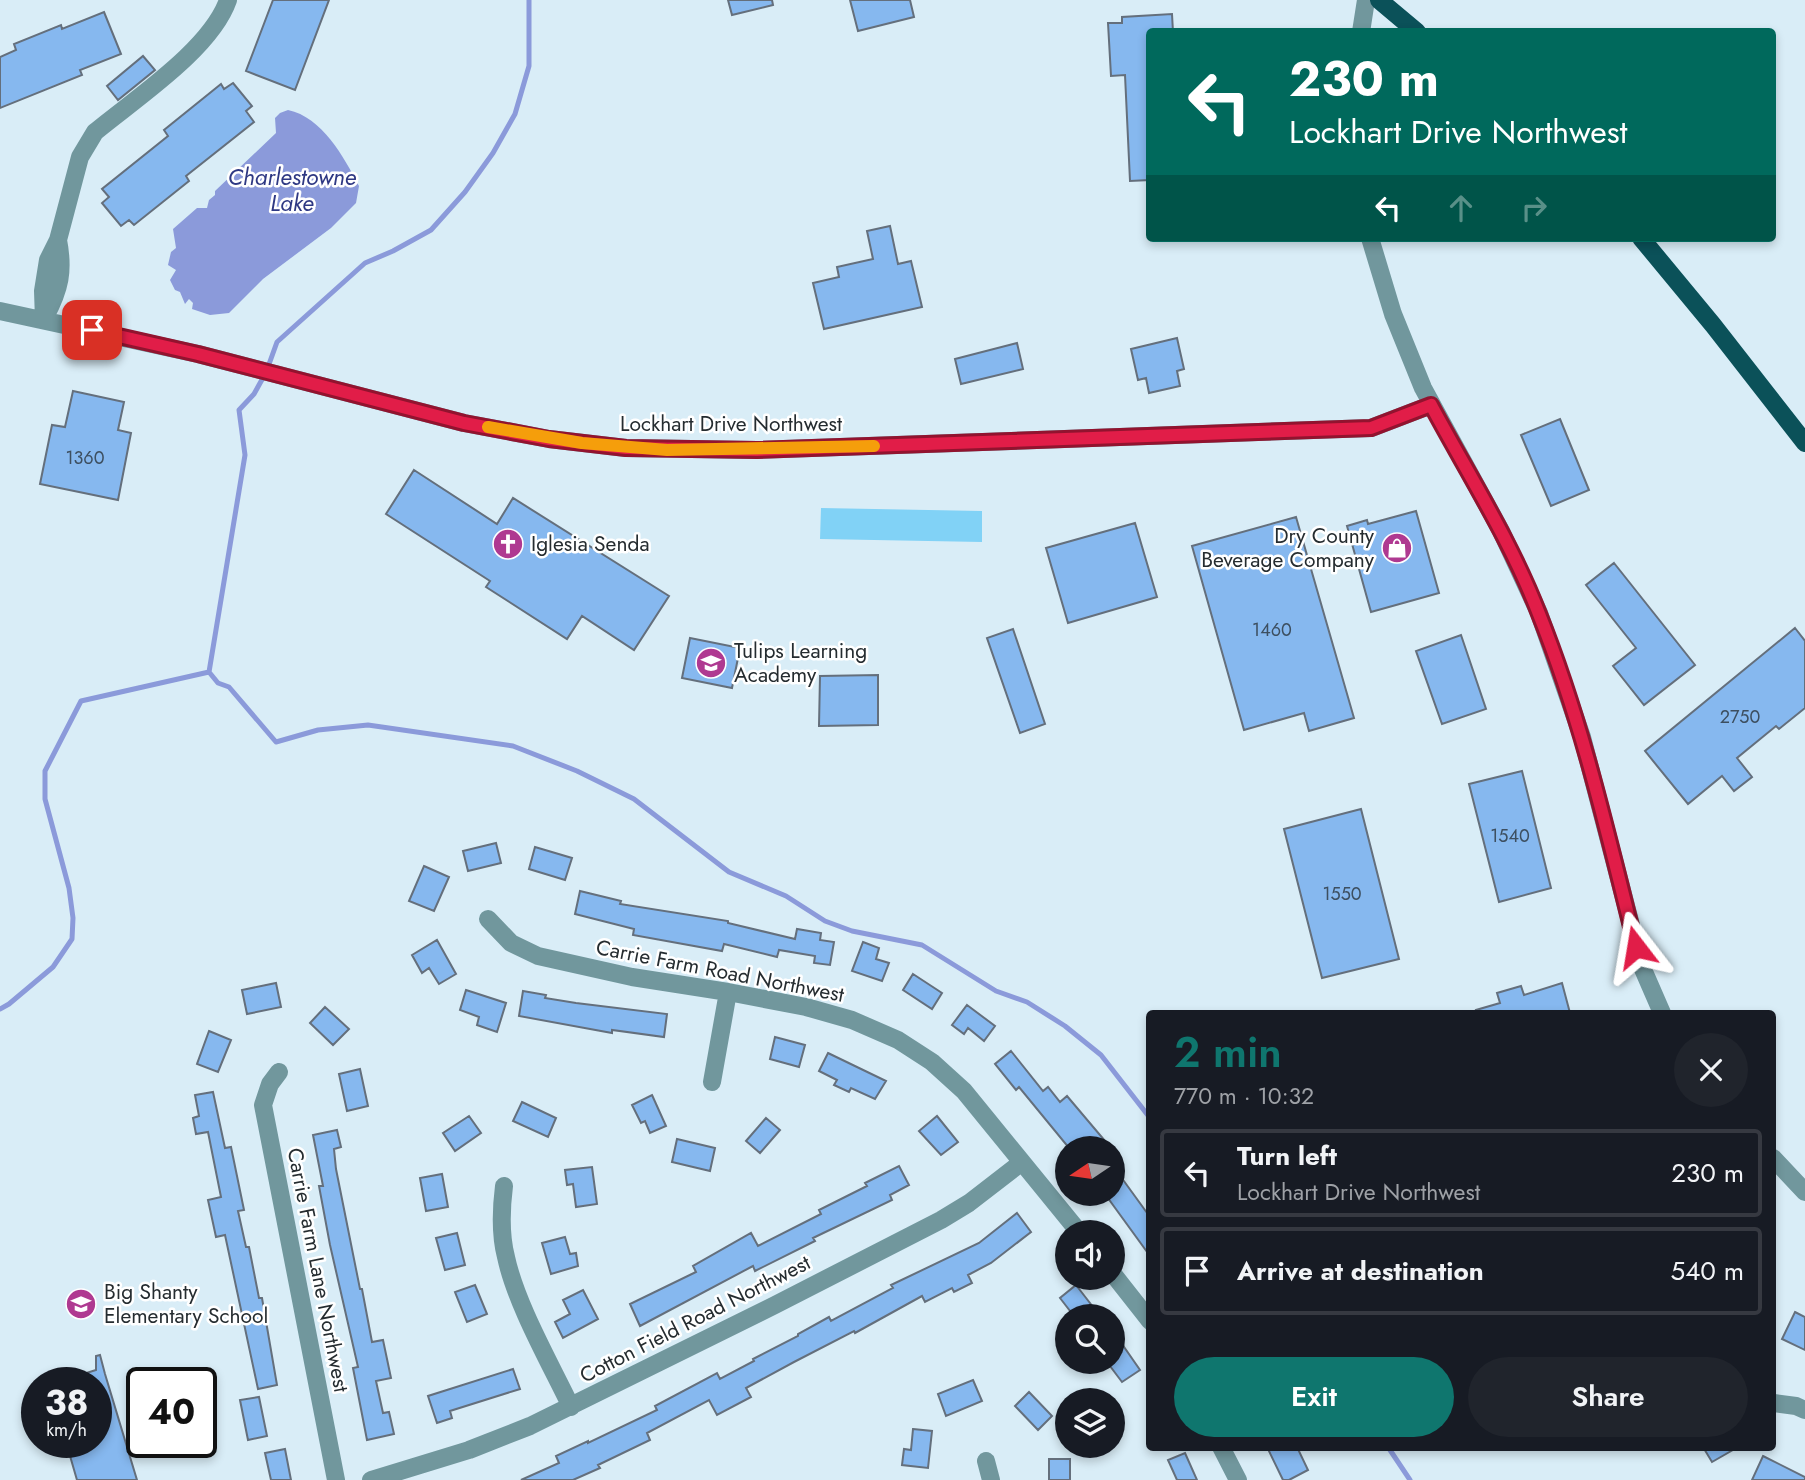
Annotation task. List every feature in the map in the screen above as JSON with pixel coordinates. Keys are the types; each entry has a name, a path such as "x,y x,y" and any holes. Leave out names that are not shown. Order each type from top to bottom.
{"main road":[{"path":"1379,0 1412,28"},
{"path":"1644,242 1805,443"}],"street":[{"path":"44,320 56,295 61,273 58,240 80,157 90,138 198,47 219,21 228,0"},
{"path":"1362,28 1366,0"},
{"path":"1371,242 1393,314 1431,405 1506,541 1543,624 1582,737 1642,967 1661,1010"},
{"name":"Lockhart Drive Northwest","path":"0,311 277,374 464,423 603,445 667,450 891,446 1371,428 1431,405"},
{"name":"Carrie Farm Road Northwest","path":"488,919 512,943 538,956 632,977 728,992 830,1013 882,1031 932,1062 957,1083 1069,1220"},
{"path":"712,1082 728,992"},
{"name":"Carrie Farm Lane Northwest","path":"279,1072 270,1084 263,1105 335,1480"},
{"path":"1776,1161 1805,1192"},
{"name":"Cotton Field Road Northwest","path":"371,1480 468,1450 571,1407 941,1220 970,1203 1022,1162"},
{"path":"504,1186 502,1233 506,1258 520,1299 571,1407"},
{"path":"1125,1289 1146,1316"},
{"path":"1776,1403 1805,1410"},
{"path":"1224,1451 1238,1480"},
{"path":"986,1461 991,1480"}],"shaded area":[{"path":"821,508 982,511 982,542 820,539"}],"water":[{"name":"Charlestowne Lake","path":"288,110 311,121 331,140 359,186 356,203 331,228 263,279 229,313 210,315 192,309 193,303 189,299 185,304 180,292 175,290 170,280 176,270 168,265 171,252 176,248 173,229 197,208 207,208 215,191 276,133 275,118"}],"building":[{"path":"273,0 329,0 295,90 246,71"},
{"path":"728,0 772,0 773,5 732,15"},
{"path":"850,0 910,0 914,17 858,31"},
{"path":"104,12 121,54 80,70 82,75 0,108 0,57 16,50 14,44 61,25 62,29"},
{"path":"1172,14 1173,28 1146,28 1146,180 1130,181 1125,75 1111,76 1108,23 1122,23 1122,17"},
{"path":"143,56 155,70 118,100 107,86"},
{"path":"233,83 252,106 246,111 254,122 186,176 189,181 134,225 129,220 121,226 102,203 109,197 102,189 168,136 164,130 221,84 224,89"},
{"path":"890,226 898,264 911,261 922,307 824,329 813,283 839,277 837,267 873,259 867,231"},
{"path":"1177,338 1184,369 1177,371 1180,386 1149,393 1146,378 1138,380 1131,349"},
{"path":"1017,343 1023,369 961,384 955,359"},
{"path":"73,391 124,402 118,430 131,433 118,500 40,484 52,425 65,427"},
{"path":"1560,419 1589,490 1551,506 1521,435"},
{"name":"Iglesia Senda","path":"414,470 497,524 513,498 669,596 634,650 582,616 567,639 486,587 490,581 386,514"},
{"path":"1416,511 1439,593 1371,612 1347,526 1367,520 1368,524"},
{"path":"1296,517 1354,718 1309,731 1304,713 1244,730 1192,546"},
{"path":"1135,523 1157,597 1068,623 1046,548"},
{"path":"1614,563 1695,665 1644,705 1613,666 1636,648 1586,585"},
{"path":"1795,628 1805,641 1805,708 1779,729 1776,726 1737,758 1752,777 1734,791 1722,776 1688,804 1645,751"},
{"path":"1013,629 1045,724 1020,733 987,638"},
{"path":"1461,635 1486,709 1442,724 1416,651"},
{"name":"Tulips Learning Academy","path":"690,638 740,648 732,688 682,678"},
{"path":"878,675 878,725 819,726 820,676"},
{"path":"1522,771 1551,888 1499,902 1469,784"},
{"path":"1361,809 1399,959 1322,978 1284,829"},
{"path":"496,843 501,863 468,871 463,851"},
{"path":"535,847 572,858 565,880 529,869"},
{"path":"424,866 449,877 434,911 409,901"},
{"path":"580,891 621,901 620,904 728,921 795,939 797,929 821,933 820,940 834,942 830,965 814,963 815,956 779,950 777,957 724,944 722,951 633,935 634,929 575,914"},
{"path":"437,940 456,974 439,984 429,968 422,973 412,955"},
{"path":"863,942 879,948 876,959 889,963 882,981 852,971"},
{"path":"913,974 942,993 932,1009 903,990"},
{"path":"276,983 281,1007 247,1014 242,990"},
{"path":"1562,983 1569,1010 1476,1010 1500,1003 1497,993 1521,986 1524,995"},
{"path":"466,990 506,1003 497,1032 477,1025 479,1017 460,1010"},
{"path":"523,991 576,1003 667,1014 664,1037 612,1030 612,1033 519,1016"},
{"path":"967,1005 995,1026 984,1041 968,1028 964,1034 952,1025"},
{"path":"325,1007 349,1029 333,1045 310,1023"},
{"path":"209,1031 231,1040 218,1072 197,1064"},
{"path":"775,1037 805,1045 799,1067 770,1059"},
{"path":"1011,1051 1043,1091 1048,1087 1060,1102 1067,1096 1101,1136 1059,1136 1019,1087 1016,1090 995,1064"},
{"path":"828,1053 886,1081 875,1099 851,1088 849,1092 834,1085 837,1080 819,1071"},
{"path":"360,1069 368,1106 347,1111 339,1074"},
{"path":"213,1092 225,1148 231,1147 244,1210 238,1211 246,1247 249,1247 259,1298 262,1298 277,1385 258,1389 225,1235 216,1237 208,1200 221,1197 208,1132 196,1134 193,1118 199,1116 195,1095"},
{"path":"652,1095 666,1126 650,1133 645,1121 641,1123 632,1105"},
{"path":"522,1102 556,1118 548,1137 513,1121"},
{"path":"469,1116 481,1133 455,1151 443,1133"},
{"path":"937,1116 958,1142 941,1155 919,1131"},
{"path":"766,1118 780,1130 760,1153 746,1141"},
{"path":"337,1130 341,1147 334,1149 336,1169 360,1289 372,1342 383,1340 391,1378 376,1381 383,1413 389,1412 394,1434 367,1440 353,1368 358,1367 330,1245 313,1135"},
{"path":"677,1139 715,1148 710,1171 672,1162"},
{"path":"899,1166 909,1185 890,1195 892,1200 813,1238 815,1241 755,1271 753,1266 640,1326 630,1304 696,1272 693,1266 751,1233 758,1246 821,1214 819,1210 867,1186 865,1183"},
{"path":"592,1167 597,1204 576,1207 573,1184 567,1185 565,1170"},
{"path":"442,1174 448,1207 426,1211 420,1178"},
{"path":"1125,1183 1146,1211 1146,1250 1125,1220 1114,1206 1125,1206"},
{"path":"1017,1213 1031,1232 991,1263 968,1275 972,1283 954,1292 952,1288 925,1302 922,1296 855,1333 854,1331 794,1362 746,1388 751,1397 717,1415 709,1400 647,1433 650,1440 573,1480 521,1480 559,1463 556,1456 657,1410 655,1406 717,1373 720,1379 829,1317 831,1321 893,1288 891,1285 979,1243"},
{"path":"457,1233 465,1265 445,1270 436,1238"},
{"path":"565,1237 570,1254 576,1253 578,1266 551,1274 542,1243"},
{"path":"475,1285 487,1314 467,1322 455,1292"},
{"path":"583,1290 598,1319 563,1338 555,1322 570,1314 563,1300"},
{"path":"1070,1290 1080,1290 1091,1304 1065,1304 1060,1298"},
{"path":"1795,1312 1805,1317 1805,1350 1782,1339"},
{"path":"1125,1348 1140,1370 1122,1382 1116,1374 1125,1374"},
{"path":"100,1355 103,1367 96,1367 96,1356"},
{"path":"513,1369 520,1389 450,1411 452,1418 437,1423 428,1396"},
{"path":"973,1380 982,1401 946,1416 938,1394"},
{"path":"1029,1392 1052,1416 1038,1430 1015,1406"},
{"path":"112,1397 126,1444 126,1458 130,1458 137,1480 77,1480 71,1458 112,1458"},
{"path":"259,1397 267,1436 248,1440 240,1400"},
{"path":"913,1429 932,1431 928,1468 902,1465 904,1449 911,1450"},
{"path":"285,1449 291,1480 271,1480 265,1453"},
{"path":"1269,1451 1299,1451 1308,1470 1289,1480 1283,1480"},
{"path":"1705,1451 1731,1451 1712,1462"},
{"path":"1185,1453 1197,1480 1177,1480 1168,1460"},
{"path":"1763,1456 1805,1477 1805,1480 1752,1480"},
{"path":"1049,1459 1070,1459 1070,1480 1049,1480"}],"waterway":[{"path":"268,367 277,342 365,263 431,230 465,192 493,153 515,114 529,66 529,0"},
{"path":"264,376 254,394 239,410 245,455 209,672 218,683 229,687 276,742 318,730 368,725 513,746 577,771 634,799 729,872 786,896 825,921 852,931 922,945 996,991 1027,1002 1065,1026 1101,1055 1146,1113"},
{"path":"0,1009 53,967 72,939 73,918 69,888 45,799 45,771 81,701 209,672"},
{"path":"1391,1451 1410,1480"}],"slow traffic":[{"path":"488,427 626,448 713,451 874,446"}],"place":[{"name":"Iglesia Senda","path":"508,544"},
{"name":"Dry County Beverage Company","path":"1397,548"},
{"name":"Tulips Learning Academy","path":"711,663"},
{"name":"Big Shanty Elementary School","path":"81,1304"}],"route":[{"path":"92,330 198,354 464,423 549,439 626,448 757,450 1371,428 1431,405 1501,531 1539,613 1582,737 1636,947"}]}
